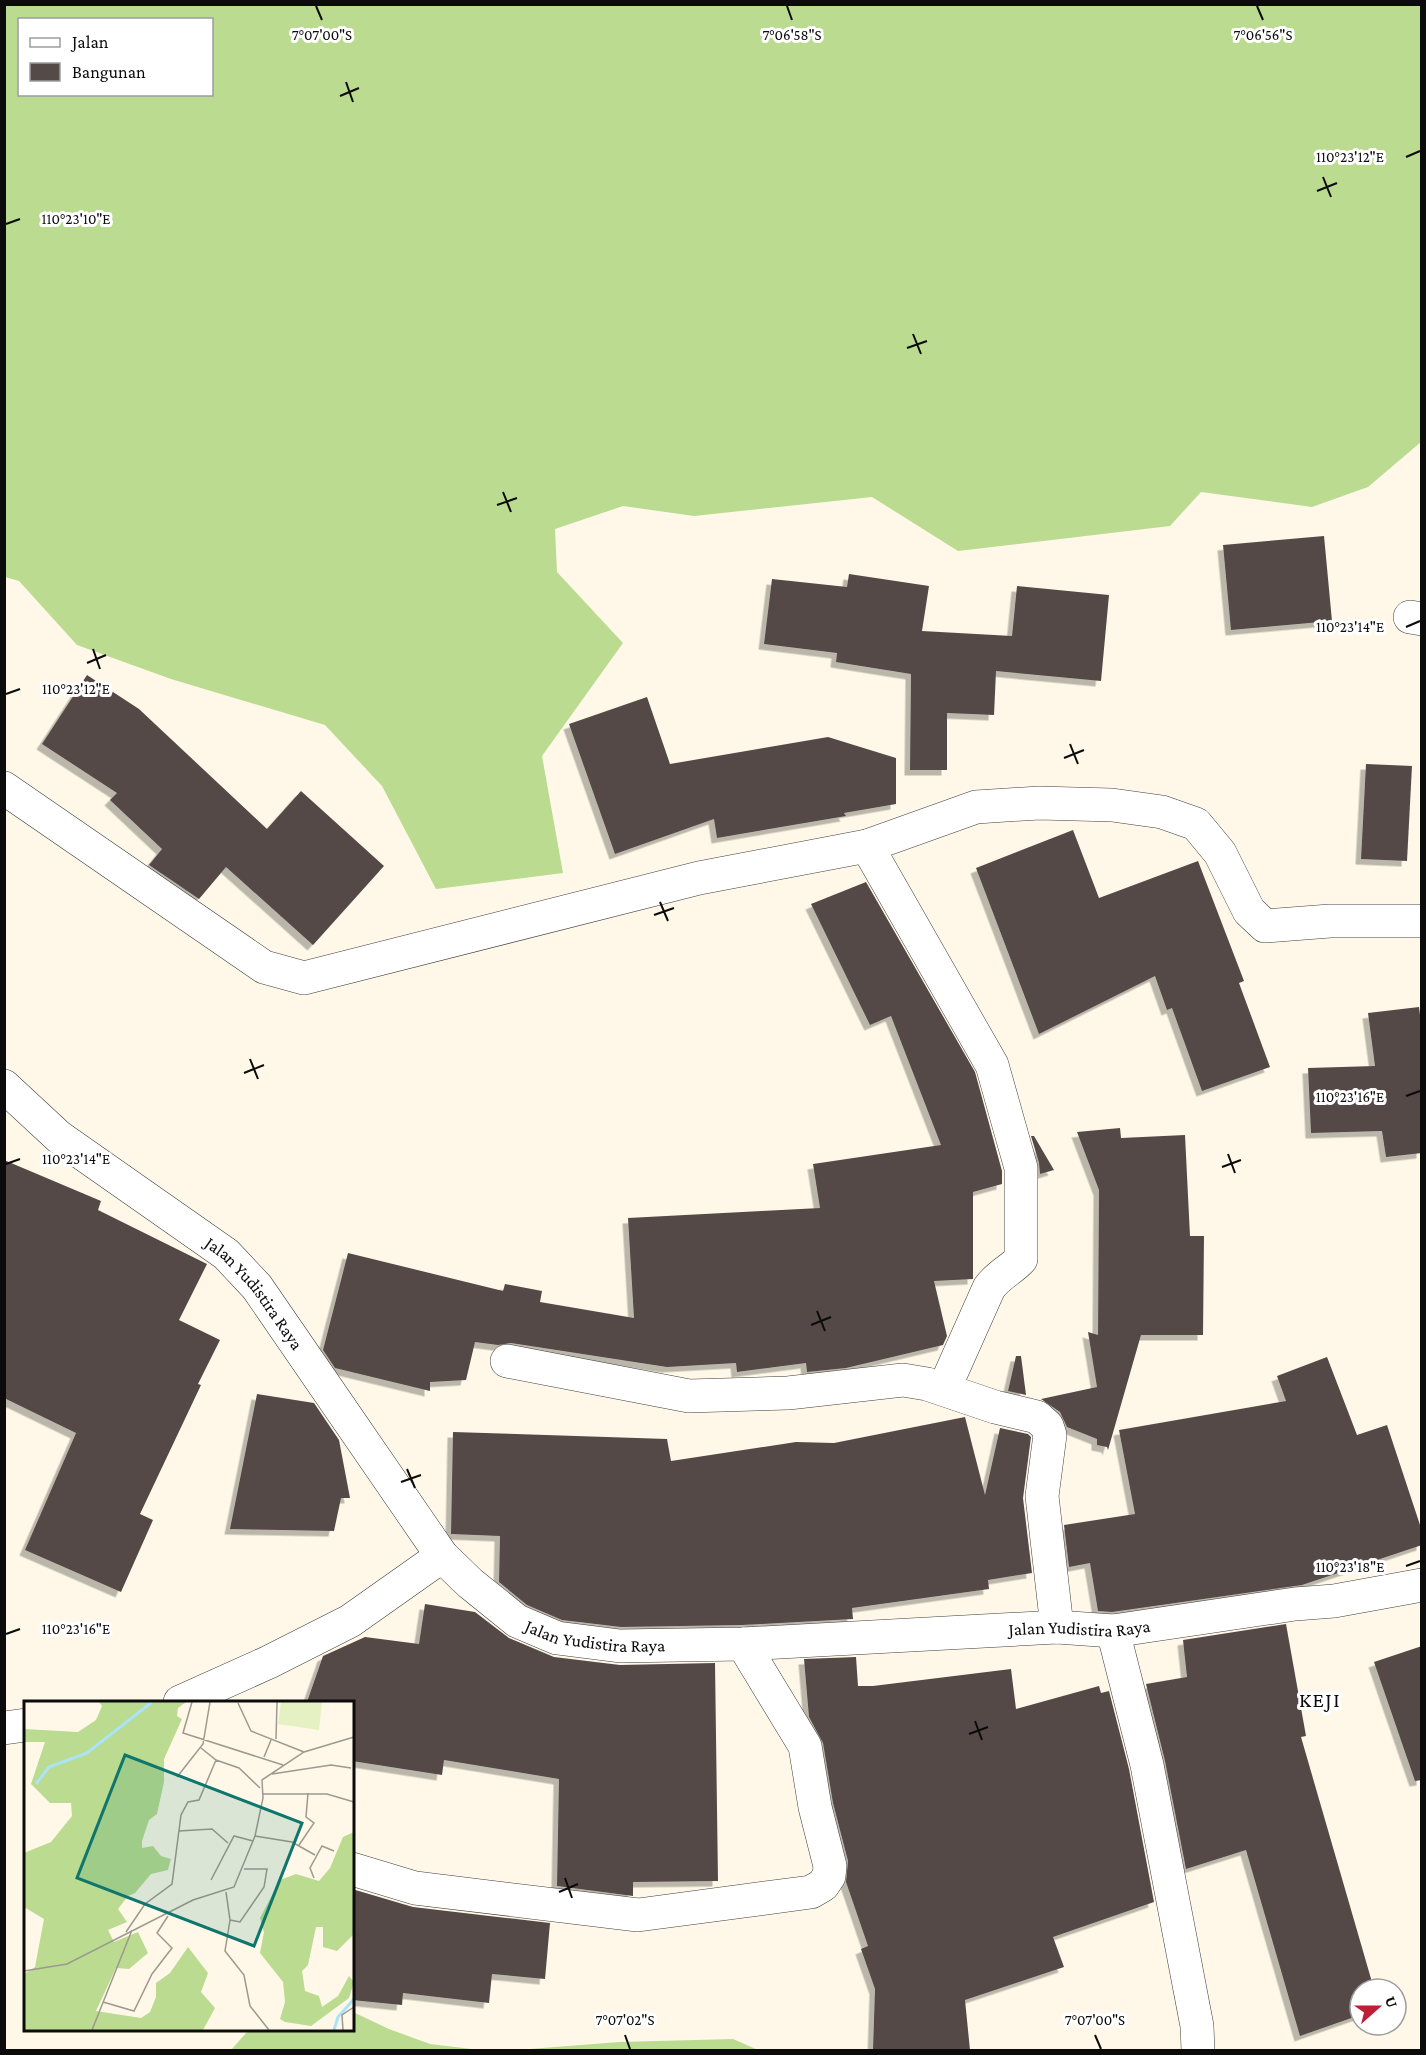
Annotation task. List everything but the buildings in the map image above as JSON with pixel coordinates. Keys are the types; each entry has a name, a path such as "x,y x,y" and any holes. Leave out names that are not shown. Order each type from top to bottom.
{"street":[{"path":"4,788 264,967 304,978 699,878 867,846 976,807 1039,803 1112,805 1142,809 1162,812 1196,824 1220,853 1249,911 1265,926 1330,921 1422,921"},
{"path":"867,846 992,1065 1021,1168 1022,1259 1011,1269 997,1276 989,1288 944,1389"},
{"name":"Jalan Yudistira Raya","path":"4,1086 59,1137 226,1254 258,1287 442,1556 470,1583 517,1621 557,1638 620,1646 743,1644 1057,1627 1113,1631 1295,1604 1334,1601 1422,1585"},
{"path":"507,1361 689,1396 788,1393 903,1380 944,1389 994,1407 1036,1417 1047,1426 1050,1435 1042,1496 1057,1627"},
{"path":"182,1701 269,1662 350,1621 442,1556"},
{"path":"1113,1631 1147,1765 1197,2026 1198,2050"},
{"path":"354,1870 415,1888 638,1915 811,1892 823,1885 829,1876 830,1866 815,1807 805,1746 743,1644"},
{"path":"4,1728 24,1725"}],"green space":[{"path":"4,5 1421,5 1421,442 1368,487 1312,507 1201,492 1170,526 958,551 872,497 694,516 623,506 555,529 557,572 623,643 542,756 563,873 436,889 382,786 325,725 171,679 77,645 19,581 5,577"},
{"path":"354,2012 389,2029 430,2044 480,2050 231,2050 246,2033 251,2031 354,2031"},
{"path":"733,2039 758,2050 480,2050 530,2049 619,2042"}],"district":[{"name":"KEJI","path":"1320,1700"}]}
